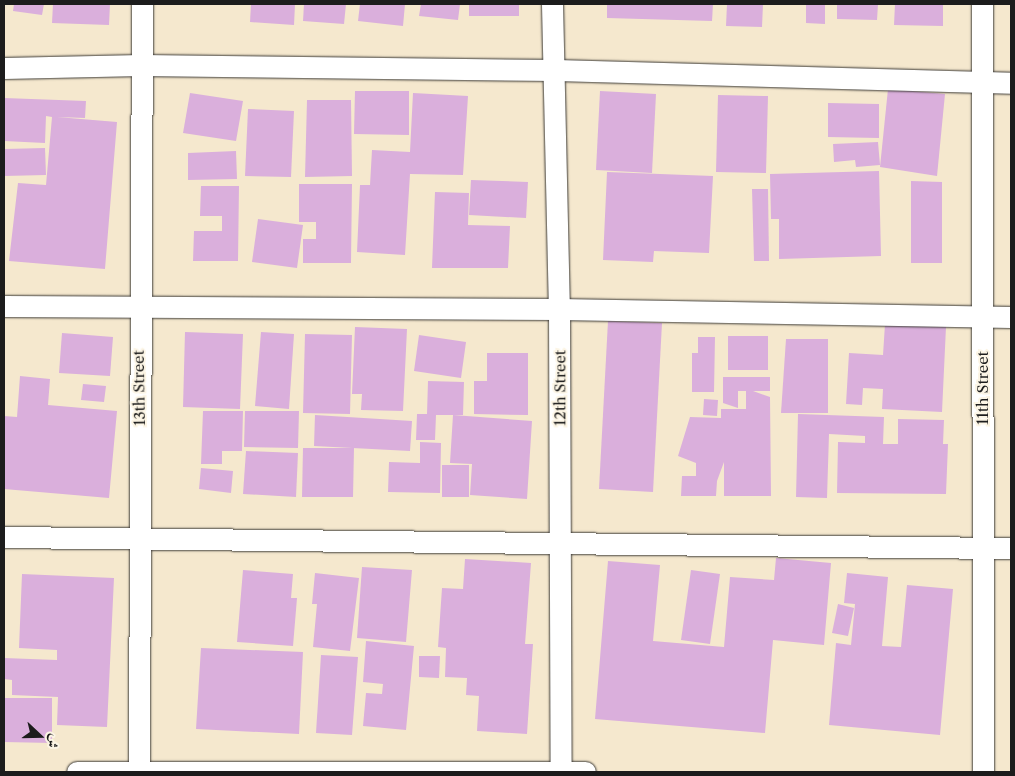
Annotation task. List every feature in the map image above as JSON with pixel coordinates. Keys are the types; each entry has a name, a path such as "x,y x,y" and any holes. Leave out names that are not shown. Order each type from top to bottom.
{"street":[{"name":"13th Street","path":"139,772 141,539 138,306 142,4"},
{"name":"12th Street","path":"552,4 556,70 560,309 561,772"},
{"name":"11th Street","path":"982,4 983,772"},
{"path":"4,68 141,65 556,70 1011,83"},
{"path":"4,306 560,309 1011,317"},
{"path":"4,537 1011,548"},
{"path":"76,772 585,772"}],"building":[{"path":"14,4 44,4 42,15 13,11"},
{"path":"53,4 110,4 109,25 52,23"},
{"path":"251,4 295,4 294,25 250,22"},
{"path":"304,4 346,4 344,24 303,21"},
{"path":"360,4 405,4 403,26 358,21"},
{"path":"421,4 460,4 458,20 419,16"},
{"path":"469,4 519,4 519,16 469,16"},
{"path":"607,4 713,4 712,21 607,18"},
{"path":"727,4 763,4 762,27 726,26"},
{"path":"806,4 825,4 825,24 806,23"},
{"path":"837,4 878,4 877,20 837,19"},
{"path":"895,4 943,4 943,26 894,25"},
{"path":"888,89 945,94 937,176 880,167"},
{"path":"355,91 409,91 409,135 354,134"},
{"path":"600,91 656,94 652,173 596,170"},
{"path":"190,93 243,101 236,141 183,133"},
{"path":"413,93 468,96 463,175 410,174 405,255 357,252 360,185 370,185 372,150 410,152"},
{"path":"718,95 768,96 766,173 716,172"},
{"path":"4,98 86,101 85,118 57,117 117,122 105,269 9,261 18,183 46,185 52,117 46,116 45,143 4,141"},
{"path":"307,100 351,100 352,176 305,177"},
{"path":"828,103 879,104 879,138 828,137"},
{"path":"248,109 294,111 291,177 245,176"},
{"path":"878,142 880,165 856,167 855,160 834,162 833,144"},
{"path":"45,148 46,175 4,176 4,149"},
{"path":"236,151 237,179 188,180 188,153"},
{"path":"879,171 881,256 779,259 779,219 771,219 770,174"},
{"path":"607,172 713,176 709,253 654,251 653,262 603,260"},
{"path":"471,180 528,182 526,218 469,215"},
{"path":"911,181 942,182 942,263 911,263"},
{"path":"299,184 352,184 351,263 303,263 303,239 316,239 316,222 299,222"},
{"path":"201,186 239,186 238,261 193,261 194,231 222,231 222,216 200,216"},
{"path":"752,189 768,189 769,261 754,261"},
{"path":"435,192 469,193 468,225 510,226 508,268 432,268"},
{"path":"258,219 303,225 297,268 252,262"},
{"path":"608,321 662,323 653,492 599,489"},
{"path":"885,324 946,327 942,412 882,409 883,389 863,388 862,405 846,404 849,353 883,355"},
{"path":"355,327 407,329 403,411 361,410 362,394 352,394"},
{"path":"185,332 243,334 240,409 183,407"},
{"path":"261,332 294,334 289,409 255,406"},
{"path":"62,333 113,337 110,376 59,373"},
{"path":"305,334 352,335 350,414 303,413"},
{"path":"419,335 466,342 461,378 414,371"},
{"path":"728,336 768,336 768,370 728,370"},
{"path":"698,337 715,337 714,392 692,392 692,353 698,353"},
{"path":"786,339 828,339 828,413 781,413"},
{"path":"487,353 528,353 528,415 474,414 474,381 487,381"},
{"path":"20,376 50,379 48,405 117,411 109,498 4,489 4,416 17,417"},
{"path":"723,377 770,377 770,391 753,391 770,397 771,496 724,496 724,462 717,481 716,496 681,496 682,476 696,476 696,463 678,456 690,417 721,418 721,409 746,409 746,391 738,391 738,408 723,403"},
{"path":"428,381 464,382 463,415 436,415 435,440 416,440 417,414 427,414"},
{"path":"83,384 106,386 104,402 81,400"},
{"path":"704,399 718,400 717,416 703,415"},
{"path":"203,411 243,411 242,451 222,451 222,464 201,464"},
{"path":"245,411 299,411 298,448 244,447"},
{"path":"798,414 884,417 883,444 898,444 898,419 944,420 943,444 948,444 946,494 837,493 838,442 865,443 865,436 829,434 827,498 796,497"},
{"path":"315,415 412,421 410,451 314,446"},
{"path":"453,415 532,421 527,499 470,495 472,464 450,463"},
{"path":"420,442 441,443 440,493 388,492 389,462 420,463"},
{"path":"303,448 354,448 353,497 302,497"},
{"path":"246,451 298,453 296,497 243,494"},
{"path":"442,465 469,465 469,497 442,497"},
{"path":"201,468 233,471 231,493 199,489"},
{"path":"776,558 831,563 824,645 773,640 765,733 595,719 608,561 660,565 653,641 724,647 730,577 774,580"},
{"path":"465,559 531,563 525,644 533,644 527,734 477,731 479,696 466,695 467,678 445,677 446,648 438,647 442,588 463,589"},
{"path":"362,567 412,570 406,642 357,638"},
{"path":"243,570 293,574 291,598 297,598 293,646 237,642"},
{"path":"691,570 720,574 710,644 681,640"},
{"path":"315,573 359,578 350,651 313,647 317,604 312,604"},
{"path":"847,573 888,577 882,646 901,647 907,585 953,589 940,735 829,725 836,643 851,645 855,604 844,603"},
{"path":"22,574 114,578 107,727 57,725 58,697 12,695 12,680 4,679 4,658 57,660 57,650 19,648"},
{"path":"838,604 854,608 848,636 832,633"},
{"path":"366,641 414,646 406,730 363,726 366,693 382,694 383,684 363,682"},
{"path":"201,648 303,652 299,734 196,729"},
{"path":"321,655 358,657 352,735 316,733"},
{"path":"419,656 440,656 439,678 419,677"},
{"path":"5,698 52,698 52,743 4,742"}]}
